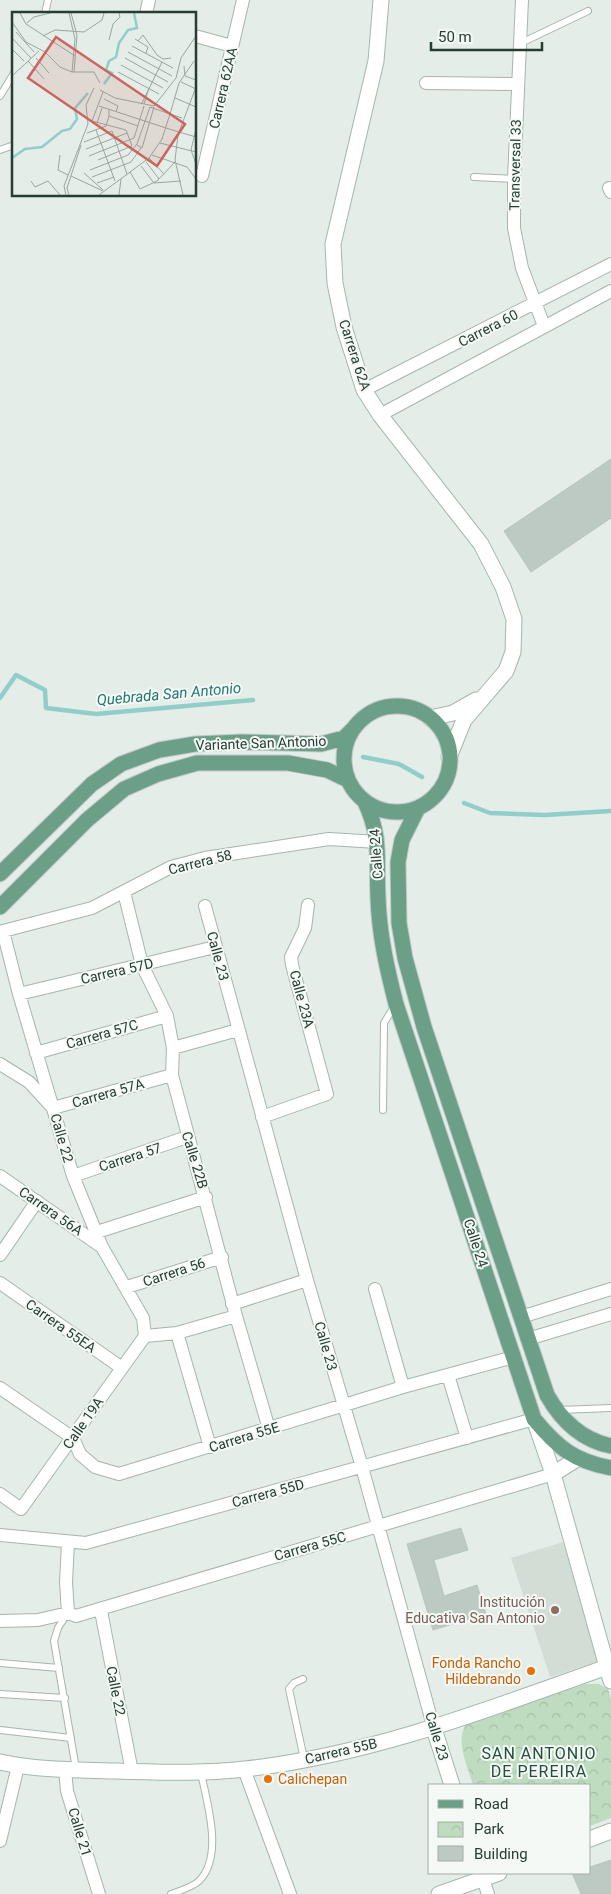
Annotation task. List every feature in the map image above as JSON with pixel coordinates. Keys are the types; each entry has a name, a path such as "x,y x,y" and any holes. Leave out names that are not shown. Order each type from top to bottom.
{"main road":[{"name":"Variante San Antonio","path":"0,874 92,784 121,764 158,750 195,744 241,742 321,744 344,738 369,714 389,707 410,708 430,718 444,735 450,757"},
{"name":"Variante San Antonio","path":"348,780 344,754 353,729"},
{"path":"365,802 378,809 391,812 405,812 418,808 438,793 449,770 450,757"},
{"name":"Variante San Antonio","path":"0,907 87,820 124,790 158,774 197,763 288,763 327,770 348,780 365,802"},
{"name":"Calle 24","path":"365,802 372,818 378,842 380,930 385,962 396,1004 534,1419"},
{"name":"Calle 24","path":"418,808 402,840 398,862 400,923 413,993 547,1395 556,1410"},
{"path":"556,1410 582,1435 611,1446"},
{"path":"534,1419 562,1450 577,1459 611,1468"}],"street":[{"name":"Carrera 62AA","path":"202,176 243,0"},
{"name":"Carrera 62A","path":"380,0 376,60 333,244 335,283 344,327 364,390 380,415 481,544 504,587 514,619 513,652 506,671 464,720 450,757"},
{"name":"Transversal 33","path":"522,0 514,179 514,228 522,268 534,304 544,326"},
{"path":"196,36 232,46"},
{"path":"426,83 518,84"},
{"name":"Carrera 60","path":"364,390 611,264"},
{"name":"Carrera 60","path":"380,415 611,292"},
{"name":"Carrera 62A","path":"430,718 453,713 488,693"},
{"name":"Carrera 58","path":"3,931 92,908 171,867 205,858 329,840 378,842"},
{"name":"Calle 22B","path":"124,892 142,965 167,1016 173,1048 172,1075 187,1137 206,1197 234,1310 269,1429"},
{"name":"Calle 23A","path":"262,1117 327,1094 291,957 304,928 308,905"},
{"name":"Calle 23","path":"204,906 307,1280 362,1467 434,1729 452,1784"},
{"name":"Calle 22","path":"3,931 18,994 73,1176 102,1247 127,1287 142,1318 145,1336"},
{"name":"Carrera 57D","path":"18,994 215,947"},
{"name":"Carrera 57C","path":"36,1053 167,1016"},
{"path":"173,1048 238,1030"},
{"name":"Carrera 57A","path":"0,1064 29,1082 54,1108 172,1075"},
{"name":"Carrera 57","path":"73,1176 187,1137"},
{"name":"Carrera 56A","path":"0,1176 102,1247"},
{"name":"Carrera 56A","path":"97,1232 206,1197"},
{"path":"0,1255 37,1201"},
{"name":"Carrera 56","path":"127,1287 222,1257"},
{"path":"145,1336 177,1333 307,1280"},
{"name":"Carrera 55EA","path":"0,1284 122,1368"},
{"path":"375,1289 404,1387"},
{"path":"521,1318 611,1289"},
{"path":"528,1338 611,1314"},
{"path":"177,1333 210,1447"},
{"name":"Calle 19A","path":"0,1494 20,1509 145,1336"},
{"name":"Carrera 55E","path":"0,1388 73,1438 80,1454 95,1467 119,1474 404,1387 514,1357"},
{"path":"448,1375 467,1438"},
{"name":"Carrera 55D","path":"0,1535 68,1543 86,1543 534,1419"},
{"name":"Calle 24","path":"534,1419 553,1474 610,1672"},
{"path":"553,1474 577,1459"},
{"name":"Carrera 55C","path":"0,1621 38,1620 68,1613 76,1616 101,1611 271,1557 553,1474"},
{"path":"68,1543 66,1582 68,1613"},
{"name":"Calle 22","path":"101,1611 132,1772"},
{"name":"Carrera 55B","path":"0,1762 18,1766 132,1772 244,1770 304,1760 434,1729 610,1672"},
{"path":"0,1841 18,1766"},
{"name":"Calle 21","path":"71,1770 67,1791 99,1894"},
{"path":"244,1770 290,1894"},
{"path":"591,1839 611,1831"},
{"path":"439,1894 482,1876 488,1894"}],"lane":[{"path":"521,43 588,11"},
{"path":"0,96 12,76"},
{"path":"0,150 12,146"},
{"path":"474,177 514,179"},
{"path":"382,1110 384,1023 396,1004"},
{"path":"556,1410 611,1408"},
{"path":"68,1613 58,1628 54,1641 72,1738 71,1770"},
{"path":"0,1663 59,1668"},
{"path":"303,1679 294,1683 289,1689 304,1760"},
{"path":"0,1694 65,1698"},
{"path":"0,1730 72,1738"},
{"path":"171,1894 199,1882 209,1862 213,1832 201,1772"}],"shaded area":[{"name":"Institución Educativa San Antonio","path":"563,1542 599,1661 550,1677 511,1558"}],"green space":[{"path":"586,1684 599,1684 608,1689 611,1699 611,1818 591,1826 591,1784 473,1784 462,1743 464,1727 469,1720"}],"building":[{"path":"611,459 611,518 531,572 504,531"},
{"path":"461,1528 468,1550 434,1560 444,1596 477,1585 486,1614 433,1630 407,1544"},
{"path":"611,1860 611,1894 581,1894 572,1874 591,1874 591,1867"}],"waterway":[{"name":"Quebrada San Antonio","path":"0,698 16,675 45,690 46,708 96,714 253,700"},
{"name":"Quebrada San Antonio","path":"363,757 399,764 422,777"},
{"name":"Quebrada San Antonio","path":"464,803 490,813 545,815 611,811"}],"place":[{"name":"Institución Educativa San Antonio","path":"555,1610"},
{"name":"Fonda Rancho Hildebrando","path":"531,1671"},
{"name":"Calichepan","path":"268,1779"}],"district":[{"name":"SAN ANTONIO DE PEREIRA","path":"539,1762"}]}
